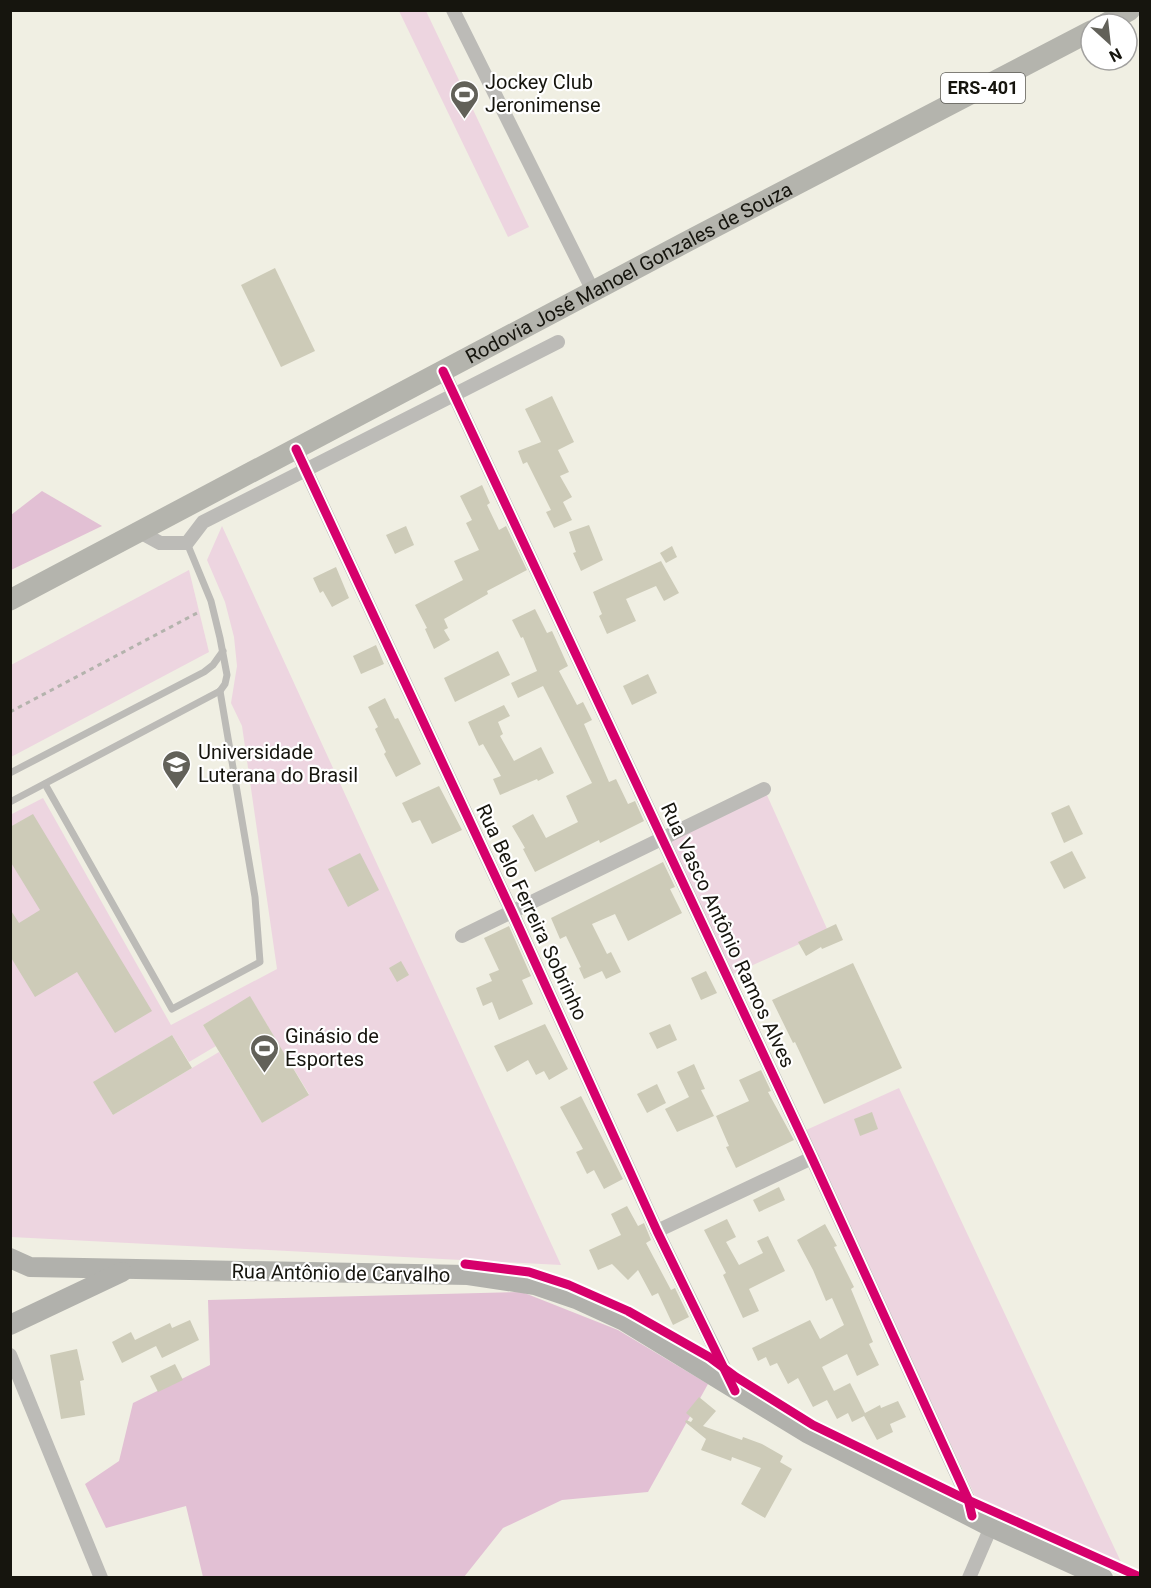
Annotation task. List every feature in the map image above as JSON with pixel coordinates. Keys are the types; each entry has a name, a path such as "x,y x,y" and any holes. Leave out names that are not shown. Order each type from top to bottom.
{"main road":[{"name":"Rodovia José Manoel Gonzales de Souza","path":"10,600 593,291 1079,37"},
{"name":"Rua Antônio de Carvalho","path":"10,1258 30,1267 468,1275 535,1285 576,1299 624,1321 807,1433 991,1527 1103,1578"},
{"path":"10,1325 126,1270"}],"street":[{"path":"453,10 593,291"},
{"path":"140,532 160,543 187,543 203,522 558,342"},
{"name":"Rua Vasco Antônio Ramos Alves","path":"443,371 812,1158 968,1499 972,1516"},
{"name":"Rua Belo Ferreira Sobrinho","path":"296,449 512,912 657,1231 735,1390"},
{"path":"203,522 207,496"},
{"path":"462,936 764,789"},
{"path":"657,1231 812,1158"},
{"path":"10,1355 101,1578"},
{"path":"969,1578 991,1527"}],"lane":[{"path":"10,802 220,691 225,684 227,675 223,651 210,601 187,543"},
{"path":"10,773 204,672 213,665 223,651"},
{"path":"45,784 172,1009 260,962 255,897 220,691"}],"path":[{"path":"10,712 199,612"}],"shaded area":[{"name":"Jockey Club Jeronimense","path":"399,11 426,11 529,227 508,237"},
{"path":"42,491 102,526 11,570 11,515"},
{"name":"Universidade Luterana do Brasil","path":"222,526 561,1265 11,1237 10,815 43,798 171,1025 277,969 242,726 231,703 237,666 234,637 225,602 207,560","holes":["250,997 309,1094 262,1123 219,1052 113,1115 94,1082 172,1035 189,1062 216,1046 203,1025"]},
{"path":"189,570 209,652 11,757 11,665"},
{"path":"766,793 828,931 731,975 669,840"},
{"path":"899,1088 1128,1577 1123,1577 982,1511 804,1131"},
{"path":"522,1292 618,1330 708,1384 648,1492 562,1500 503,1528 464,1577 203,1577 186,1506 106,1528 85,1484 119,1461 133,1403 210,1365 208,1300"}],"building":[{"path":"275,268 315,351 281,367 241,285"},
{"path":"552,396 574,442 558,450 569,472 560,476 572,497 563,502 572,520 554,528 546,512 551,510 527,462 523,464 518,451 541,442 525,409"},
{"path":"482,485 490,503 487,505 499,530 506,526 527,570 487,591 488,594 444,619 448,628 444,630 450,640 434,649 425,629 427,628 415,605 463,580 454,561 479,550 466,523 472,520 460,496"},
{"path":"589,525 603,560 581,571 573,553 576,552 569,532"},
{"path":"406,526 414,545 395,554 386,535"},
{"path":"672,546 677,557 666,563 660,553"},
{"path":"661,561 679,593 664,601 656,586 626,599 636,621 607,634 599,616 602,614 593,592"},
{"path":"336,567 349,598 332,607 323,591 320,593 313,578"},
{"path":"535,609 547,633 552,631 568,666 559,671 577,705 583,702 592,720 584,724 609,782 616,779 628,804 635,801 644,821 600,843 599,840 535,872 512,826 533,814 546,838 578,822 566,796 592,783 543,686 518,698 511,683 537,671 523,637 521,638 512,620"},
{"path":"376,645 384,664 361,674 353,656"},
{"path":"498,651 510,675 455,702 444,678"},
{"path":"648,674 657,693 632,705 623,686"},
{"path":"385,698 395,719 398,718 421,764 396,777 384,754 386,752 375,729 378,727 368,707"},
{"path":"504,705 510,716 498,722 503,734 500,736 514,761 541,747 554,773 500,795 493,779 501,776 483,744 479,746 468,722"},
{"path":"439,786 462,830 432,844 420,820 412,823 402,803"},
{"path":"1069,805 1083,834 1064,843 1051,813"},
{"path":"33,814 152,1011 115,1033 77,972 35,997 10,956 10,909 19,923 40,910 10,861 10,827"},
{"path":"1072,851 1086,878 1064,889 1050,862"},
{"path":"360,853 379,890 348,907 328,869"},
{"path":"663,862 675,887 670,889 682,913 628,941 615,914 592,924 607,954 611,952 621,972 606,979 602,971 584,979 579,968 581,967 566,936 560,939 551,918"},
{"path":"836,924 843,940 822,949 821,947 806,956 798,942"},
{"path":"509,926 531,976 522,980 533,1004 499,1020 492,1002 483,1006 476,988 492,981 489,974 499,970 484,938"},
{"path":"401,961 409,975 397,982 389,968"},
{"path":"853,963 902,1068 824,1104 772,1000"},
{"path":"706,971 717,993 701,1000 691,978"},
{"name":"Ginásio de Esportes","path":"250,996 309,1095 262,1123 203,1025"},
{"path":"545,1024 568,1069 549,1080 544,1071 536,1075 528,1060 507,1072 494,1046"},
{"path":"670,1024 677,1040 657,1049 649,1033"},
{"path":"172,1035 192,1068 113,1115 93,1082"},
{"path":"694,1064 705,1089 701,1090 714,1116 677,1132 665,1109 689,1097 677,1072"},
{"path":"761,1070 771,1091 768,1092 794,1140 736,1168 716,1116 749,1101 739,1080"},
{"path":"657,1084 666,1103 647,1113 637,1094"},
{"path":"581,1096 623,1179 604,1189 594,1170 587,1174 576,1152 583,1149 560,1107"},
{"path":"872,1112 878,1129 860,1136 854,1119"},
{"path":"779,1187 785,1200 759,1212 753,1200"},
{"path":"627,1206 638,1226 644,1223 651,1240 646,1243 671,1290 675,1288 689,1317 673,1325 658,1293 652,1296 638,1270 628,1280 612,1264 598,1270 589,1250 621,1235 611,1214"},
{"path":"727,1219 736,1237 726,1242 739,1265 763,1253 757,1241 768,1236 785,1271 749,1289 759,1311 743,1318 723,1275 726,1273 704,1230"},
{"path":"825,1224 854,1287 851,1289 873,1342 869,1344 879,1365 857,1376 847,1354 822,1367 834,1391 850,1383 865,1413 880,1405 881,1408 898,1401 906,1417 890,1424 893,1432 877,1440 864,1416 852,1422 848,1413 837,1419 827,1400 813,1407 798,1378 788,1384 777,1363 770,1366 766,1357 758,1361 752,1348 810,1320 820,1339 844,1325 832,1298 826,1301 797,1240"},
{"path":"190,1320 199,1340 162,1358 156,1346 122,1363 112,1342 131,1332 135,1340 170,1323 172,1328"},
{"path":"77,1349 84,1380 80,1381 85,1415 61,1419 50,1355"},
{"path":"175,1364 183,1380 158,1392 150,1376"},
{"path":"699,1397 716,1411 703,1426 742,1440 743,1437 762,1444 783,1456 780,1462 792,1469 765,1518 741,1504 761,1468 732,1457 731,1461 701,1450 706,1439 685,1422 686,1420 691,1422 693,1419 686,1413"}],"cycle path":[{"path":"443,371 812,1158 968,1499 972,1516"},
{"path":"296,449 512,912 657,1231 735,1391"},
{"path":"465,1264 529,1272 569,1285 628,1311 709,1357 736,1377 813,1425 959,1496 1140,1577"}],"place":[{"name":"Jockey Club Jeronimense","path":"464,120"},
{"name":"Universidade Luterana do Brasil","path":"177,790"},
{"name":"Ginásio de Esportes","path":"264,1074"}]}
